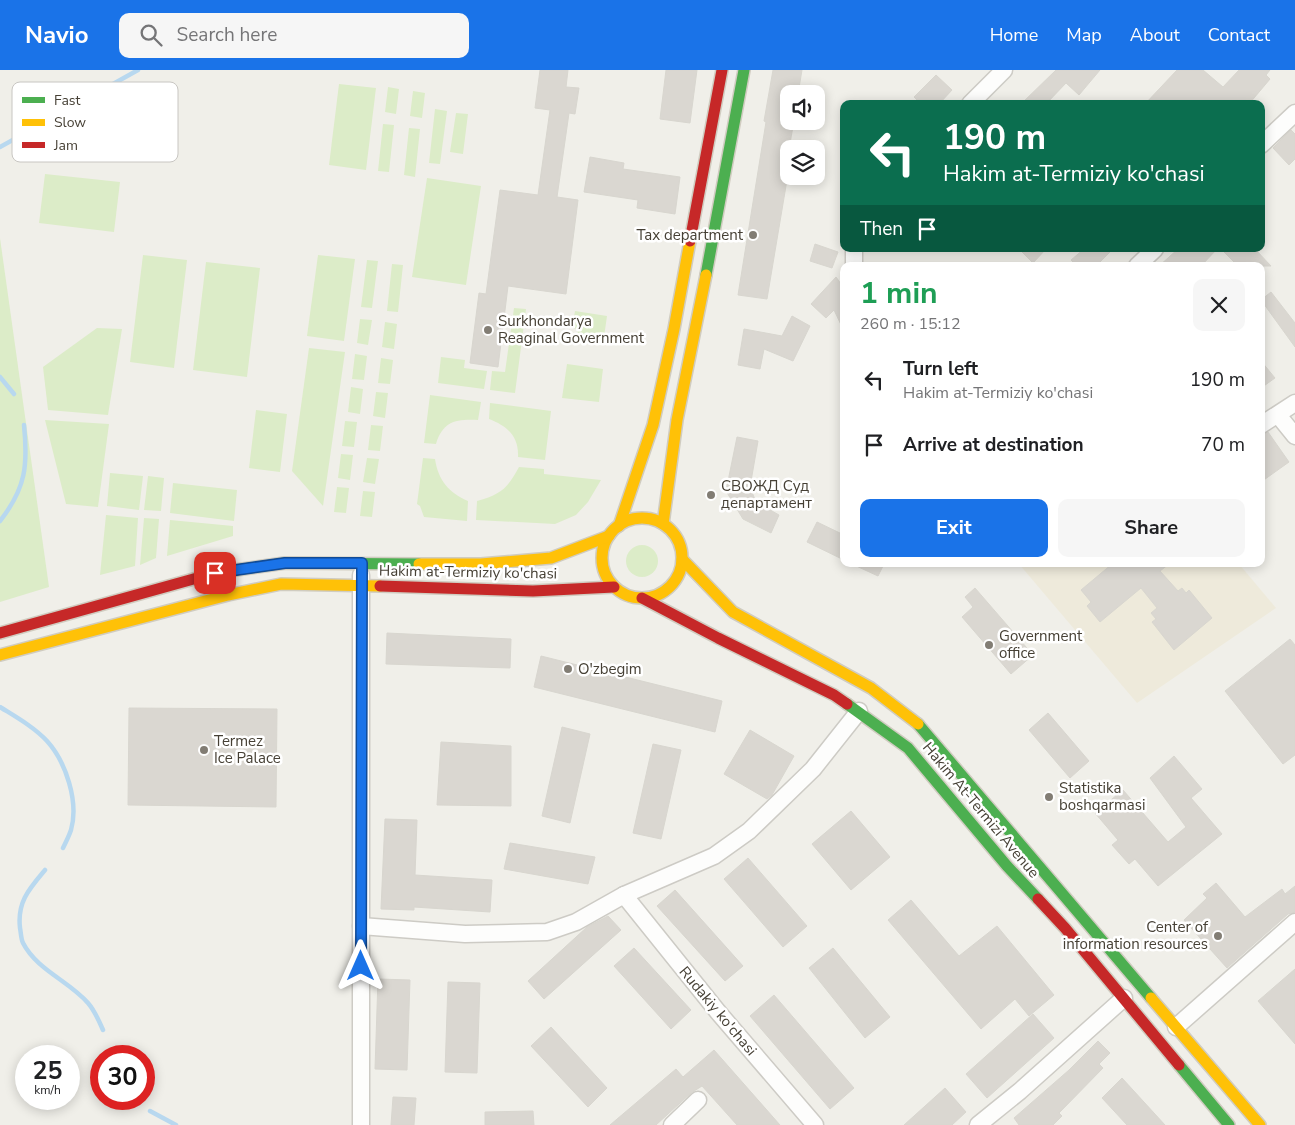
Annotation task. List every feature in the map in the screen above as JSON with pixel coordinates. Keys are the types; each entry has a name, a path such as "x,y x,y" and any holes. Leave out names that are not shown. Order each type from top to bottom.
{"main road":[{"path":"618,526 653,424 674,329 722,70"},
{"path":"663,524 677,420 744,70"},
{"path":"640,518 663,524 673,533 680,545 682,559 680,571 670,586 654,597 631,597 622,593 614,587 606,575 602,562 603,548 609,536 618,526 629,520 640,518"},
{"name":"Hakim at-Termiziy ko'chasi","path":"0,633 215,573 285,563 482,564 552,558 609,536"},
{"name":"Hakim At-Termizi Avenue","path":"682,559 733,612 871,688 924,728 1260,1125"},
{"name":"Hakim at-Termiziy ko'chasi","path":"0,655 228,595 281,584 533,591 614,587"},
{"name":"Hakim At-Termizi Avenue","path":"642,598 834,695 859,711 908,748 1002,859 1065,928 1229,1125"}],"street":[{"path":"974,100 1004,70"},
{"path":"1265,142 1295,113"},
{"path":"1141,262 1152,252"},
{"path":"1265,423 1295,404"},
{"path":"1278,416 1295,436"},
{"path":"361,1125 360,585 362,563"},
{"path":"361,926 465,934 547,932 576,922 624,895 714,856 749,831 813,769 859,711"},
{"name":"Rudakiy ko'chasi","path":"624,895 718,1012 815,1125"},
{"path":"1176,1027 1295,922"},
{"path":"978,1125 1020,1091 1124,998"},
{"path":"672,1125 698,1100"}],"shaded area":[{"path":"1022,567 1242,567 1276,608 1137,703"}],"green space":[{"path":"339,84 376,88 366,170 329,165"},
{"path":"388,87 399,89 396,114 385,112"},
{"path":"413,91 425,93 422,118 410,116"},
{"path":"435,109 447,111 440,164 429,163"},
{"path":"456,113 468,114 463,154 450,152"},
{"path":"383,124 394,125 389,172 378,171"},
{"path":"409,128 420,129 415,177 404,175"},
{"path":"45,174 120,182 114,232 39,223"},
{"path":"427,178 481,186 466,285 412,277"},
{"path":"0,238 49,587 0,602"},
{"path":"143,255 187,260 174,368 130,362"},
{"path":"318,255 355,259 344,341 307,336"},
{"path":"367,260 378,261 372,308 361,307"},
{"path":"206,262 260,268 247,377 193,370"},
{"path":"392,264 403,265 398,312 387,311"},
{"path":"514,308 526,309 515,393 490,390 492,371 505,372"},
{"path":"575,311 607,316 603,344 577,340 578,329 572,328"},
{"path":"360,319 372,320 368,345 357,343"},
{"path":"385,322 397,324 394,349 382,347"},
{"path":"97,328 122,329 108,415 48,410 43,367"},
{"path":"309,348 345,352 323,506 292,471"},
{"path":"355,354 367,356 364,380 352,379"},
{"path":"441,357 465,360 464,368 487,371 484,389 438,383"},
{"path":"381,358 393,360 390,384 378,383"},
{"path":"567,364 603,369 599,402 562,398"},
{"path":"351,387 363,389 360,414 348,412"},
{"path":"376,392 388,393 385,418 373,416"},
{"path":"430,395 481,402 478,420 463,420 451,423 442,430 436,444 424,443"},
{"path":"490,403 551,411 545,460 518,457 516,443 511,433 489,419"},
{"path":"256,410 287,414 280,472 249,468"},
{"path":"45,420 109,424 98,507 66,504"},
{"path":"345,421 357,422 354,447 342,446"},
{"path":"371,425 383,426 380,451 368,450"},
{"path":"341,454 353,455 350,480 338,478"},
{"path":"367,458 379,459 375,484 363,482"},
{"path":"423,458 435,459 436,467 446,485 455,494 468,501 467,521 424,517 420,506 417,504"},
{"path":"519,467 544,469 544,474 601,480 588,502 576,515 555,524 476,520 477,501 498,493 507,486"},
{"path":"110,473 143,476 139,510 107,506"},
{"path":"148,476 164,478 161,511 144,510"},
{"path":"173,483 237,490 234,521 170,513"},
{"path":"337,487 349,488 346,513 334,512"},
{"path":"363,491 375,492 372,517 360,516"},
{"path":"106,515 138,518 135,566 100,575"},
{"path":"144,518 159,519 156,558 140,565"},
{"path":"170,520 233,526 233,536 167,556"},
{"path":"642,545 648,546 653,550 657,555 657,567 653,572 648,576 642,577 636,576 631,572 627,567 626,561 627,555 631,550 636,546"}],"building":[{"path":"540,70 568,70 566,87 579,88 575,114 569,113 557,197 578,200 566,294 508,286 498,367 470,363 479,293 486,294 500,190 538,195 550,110 535,108"},
{"path":"666,70 697,70 690,123 660,119"},
{"path":"773,70 802,70 800,85 780,85 780,130 792,130 791,140 780,140 780,185 786,185 767,299 738,295 766,122 764,121"},
{"path":"1056,70 1100,70 1079,95 1066,83 1050,100 1025,100"},
{"path":"1177,70 1203,70 1223,87 1239,70 1270,70 1266,75 1270,79 1252,100 1149,100"},
{"path":"936,75 952,90 943,100 917,100 914,97"},
{"path":"1291,130 1295,134 1295,159 1289,165 1273,148"},
{"path":"590,157 624,163 623,169 680,177 675,214 637,208 638,200 584,192"},
{"path":"815,244 838,252 832,268 810,261"},
{"path":"1022,252 1043,252 1034,262"},
{"path":"1080,252 1110,252 1100,262 1073,262 1071,260"},
{"path":"1175,252 1214,252 1205,262 1163,262"},
{"path":"1224,252 1258,252 1271,266 1265,266 1265,262 1234,262"},
{"path":"836,277 840,282 840,323 834,310 826,318 811,304"},
{"path":"1271,292 1295,323 1295,347 1265,306 1265,297"},
{"path":"792,316 810,326 793,361 764,349 760,369 738,365 744,329 782,336"},
{"path":"1265,366 1275,378 1265,385"},
{"path":"1268,432 1289,462 1265,479 1265,433"},
{"path":"737,437 758,441 750,487 756,502 779,515 771,533 743,519 726,491"},
{"path":"817,522 840,533 840,558 807,542"},
{"path":"858,567 882,567 878,576"},
{"path":"1108,567 1165,567 1160,571 1178,591 1182,588 1186,593 1189,590 1212,618 1174,650 1152,622 1156,619 1151,613 1157,608 1141,588 1100,622 1087,606 1091,602 1081,590"},
{"path":"975,588 1033,655 1011,674 962,617 973,607 965,597"},
{"path":"387,633 511,639 510,668 386,664"},
{"path":"1290,639 1295,645 1295,755 1283,764 1225,691"},
{"path":"541,656 722,701 715,732 534,687"},
{"path":"129,708 277,709 276,807 128,805"},
{"path":"1048,713 1089,761 1070,778 1029,730"},
{"path":"562,727 590,734 570,823 542,816"},
{"path":"750,730 794,756 772,795 767,799 724,774"},
{"path":"441,742 511,746 511,806 437,805"},
{"path":"653,744 681,750 661,839 633,833"},
{"path":"1174,756 1202,789 1191,798 1222,834 1158,886 1135,859 1129,864 1112,845 1118,840 1095,813 1123,790 1168,842 1186,827 1150,778"},
{"path":"851,811 890,857 851,890 812,844"},
{"path":"385,819 417,820 415,875 492,880 490,912 414,907 414,910 381,909"},
{"path":"510,843 595,857 588,884 504,869"},
{"path":"748,858 807,926 783,947 724,879"},
{"path":"1216,883 1245,917 1282,889 1285,894 1295,886 1295,912 1288,914 1227,968 1184,920 1207,898 1203,894"},
{"path":"675,890 743,966 725,981 657,906"},
{"path":"911,900 959,956 997,926 1054,995 1029,1016 1015,999 981,1029 888,920"},
{"path":"608,916 621,930 544,999 528,981 587,927"},
{"path":"634,948 691,1010 671,1029 614,966"},
{"path":"833,948 890,1017 865,1038 809,968"},
{"path":"1295,969 1295,1044 1258,1001"},
{"path":"378,979 410,980 407,1070 375,1069"},
{"path":"448,982 480,983 477,1073 445,1072"},
{"path":"774,995 854,1088 830,1109 750,1016"},
{"path":"1033,1014 1054,1038 987,1098 966,1074"},
{"path":"551,1027 607,1088 588,1107 531,1046"},
{"path":"1098,1041 1110,1053 1099,1064 1103,1068 1059,1113 1062,1116 1053,1125 1019,1125 1014,1118 1069,1070"},
{"path":"714,1050 780,1125 737,1125 702,1086 691,1093 656,1125 610,1125 676,1069 683,1077"},
{"path":"1122,1078 1165,1125 1127,1125 1102,1098"},
{"path":"945,1088 966,1112 952,1125 904,1125"},
{"path":"393,1097 416,1098 414,1125 391,1125"},
{"path":"533,1111 534,1125 485,1125 485,1112"}],"waterway":[{"path":"116,82 138,70"},
{"path":"0,147 12,140"},
{"path":"0,377 14,394"},
{"path":"0,521 15,498 23,476 26,452 24,425"},
{"path":"0,707 25,722 42,736 54,750 65,771 72,795 73,819 71,830 63,848"},
{"path":"45,870 29,890 22,903 20,911 22,941 36,961 72,988 88,1003 103,1030"},
{"path":"150,1111 176,1125"}],"traffic: fast":[{"path":"706,275 744,70"},
{"path":"215,573 285,563 419,564"},
{"path":"847,704 908,748 1007,866 1038,899"},
{"path":"918,724 1151,998"},
{"path":"1179,1065 1229,1125"}],"traffic: slow":[{"path":"619,526 653,425 674,329 690,241"},
{"path":"663,524 677,420 706,275"},
{"path":"642,518 657,521 670,530 679,543 682,558 679,573 670,586 657,595 642,598 627,595 614,586 605,573 602,558 605,543 614,530 627,521 642,518"},
{"path":"419,564 481,564 551,558 609,536"},
{"path":"682,559 733,612 871,688 918,724"},
{"path":"0,655 228,595 281,584 380,586"},
{"path":"1151,998 1260,1125"}],"traffic: jam":[{"path":"690,241 722,70"},
{"path":"0,633 215,573"},
{"path":"380,586 533,591 614,587"},
{"path":"642,598 834,695 847,704"},
{"path":"1038,899 1065,928 1179,1065"}],"place":[{"name":"Tax department","path":"753,235"},
{"name":"Surkhondarya Reaginal Government","path":"488,330"},
{"name":"СВОЖД Суд департамент","path":"711,495"},
{"name":"Government office","path":"989,645"},
{"name":"O'zbegim","path":"568,669"},
{"name":"Termez Ice Palace","path":"204,750"},
{"name":"Statistika boshqarmasi","path":"1049,797"},
{"name":"Center of information resources","path":"1218,936"}],"route":[{"path":"215,573 285,563 362,563 360,585 361,966"}]}
